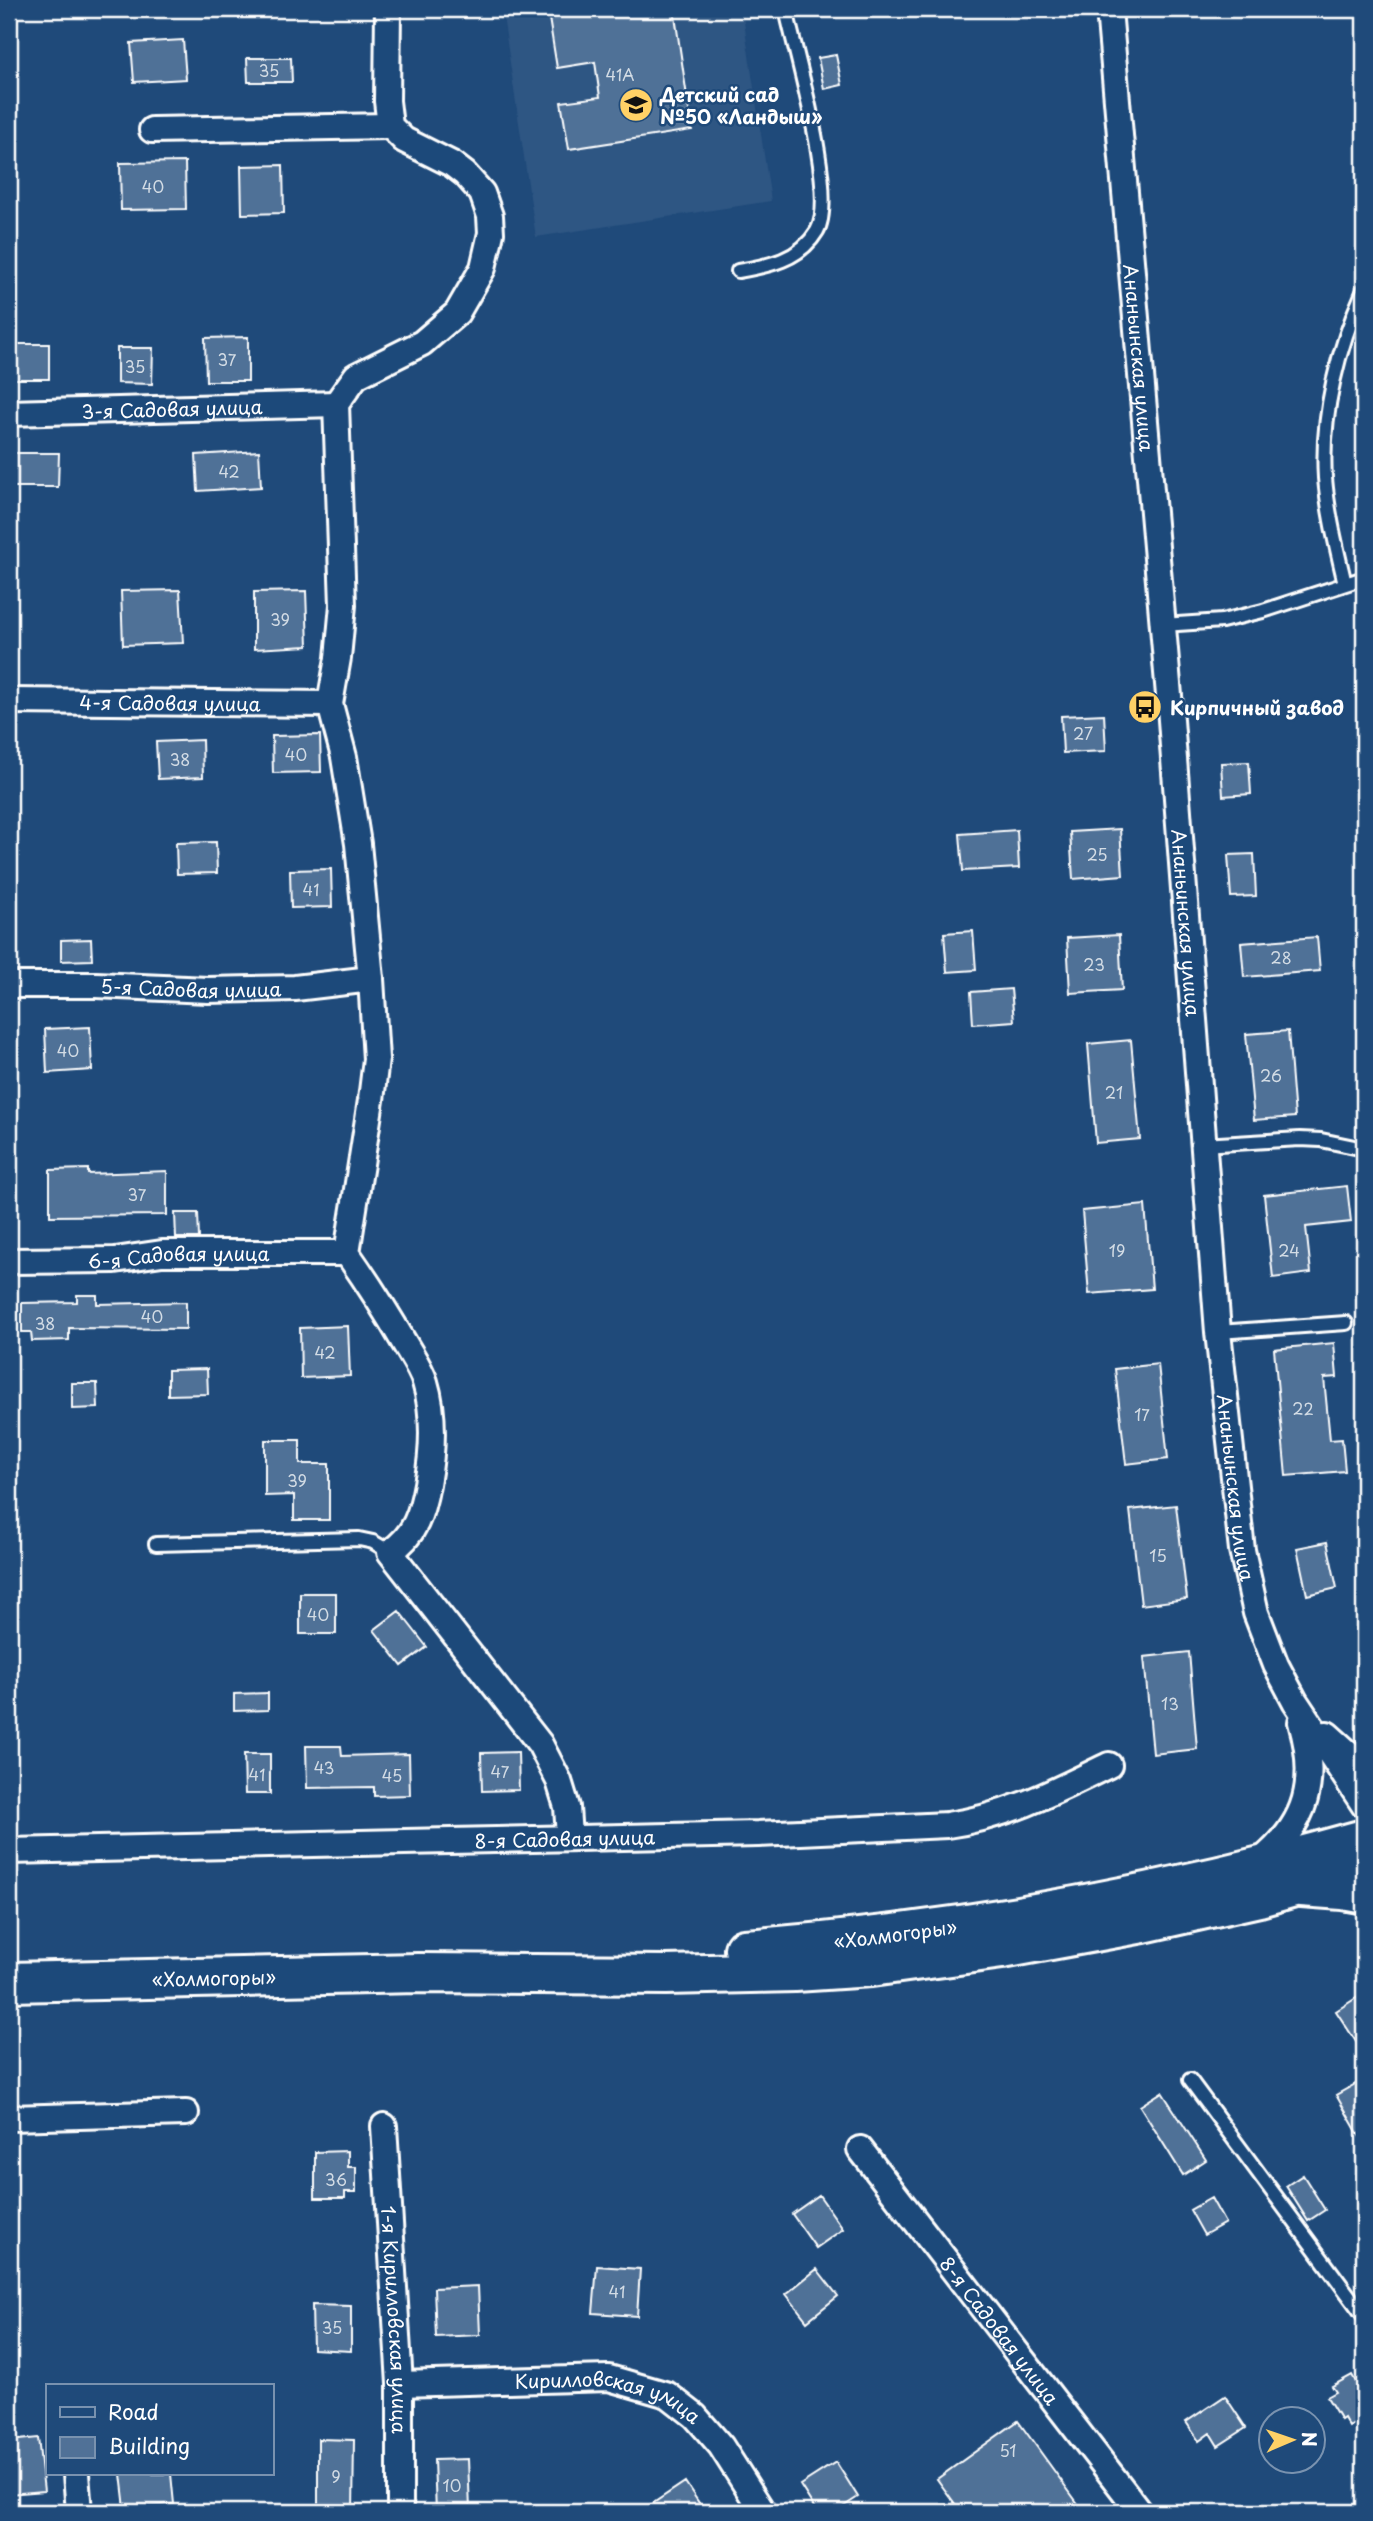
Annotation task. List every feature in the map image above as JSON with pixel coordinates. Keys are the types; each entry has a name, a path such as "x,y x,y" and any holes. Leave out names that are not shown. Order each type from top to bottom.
{"highway":[{"name":"«Холмогоры»","path":"1252,1884 1364,1839"},
{"name":"«Холмогоры»","path":"9,1982 418,1973 835,1941 1364,1867"}],"street":[{"path":"388,9 387,101 390,126 404,140 452,164 482,192 490,216 491,233 483,268 457,313 422,343 356,376 336,404 342,605 338,659 330,705 344,757 353,808 371,979 376,1059 347,1253 379,1298 425,1380 431,1412 432,1456 426,1493 417,1521 406,1542 390,1552 540,1744 559,1781 567,1807 569,1837"},
{"name":"Ананьинская улица","path":"1109,9 1163,625 1218,1332 1237,1510 1248,1581 1265,1643 1295,1701 1364,1805"},
{"path":"152,130 390,126"},
{"name":"3-я Садовая улица","path":"9,413 336,404"},
{"name":"4-я Садовая улица","path":"9,701 330,705"},
{"name":"5-я Садовая улица","path":"9,985 220,990 295,988 371,979"},
{"name":"6-я Садовая улица","path":"9,1261 115,1260 162,1253 347,1253"},
{"path":"1295,1701 1364,1767"},
{"path":"1295,1701 1310,1762 1310,1781 1299,1815 1289,1832 1265,1857 1252,1884 1364,1901"},
{"name":"8-я Садовая улица","path":"9,1851 758,1833 947,1825 978,1821 1036,1801 1109,1765"},
{"path":"9,2118 186,2113"},
{"name":"1-я Кирилловская улица","path":"384,2126 400,2384 400,2512"},
{"name":"8-я Садовая улица","path":"860,2149 1140,2512"},
{"name":"Кирилловская улица","path":"400,2384 609,2378 668,2395 695,2416 721,2446 763,2512"},
{"path":"76,2476 79,2512"}],"lane":[{"path":"738,271 771,266 800,251 818,230 824,197 814,125 786,9"},
{"path":"1345,584 1325,477 1327,418 1341,351 1364,290"},
{"path":"1163,625 1222,621 1263,611 1364,578"},
{"path":"1203,1145 1300,1139 1321,1140 1364,1149"},
{"path":"1218,1332 1346,1324"},
{"path":"156,1544 359,1539 373,1542 390,1552"},
{"path":"1190,2080 1364,2316"}],"shaded area":[{"name":"Детский сад №50 «Ландыш»","path":"502,9 742,9 771,201 536,237"}],"building":[{"path":"612,9 674,9 692,130 569,149 561,102 600,97 595,62 557,68 549,18"},
{"path":"183,40 186,79 134,82 131,43"},
{"path":"836,55 842,85 824,89 818,58"},
{"path":"247,58 291,58 292,82 248,82"},
{"path":"185,162 186,209 121,210 120,163"},
{"path":"283,165 284,213 242,214 241,166"},
{"path":"248,337 248,381 206,381 205,338"},
{"path":"12,344 49,344 49,379 13,379"},
{"path":"117,348 153,348 152,384 117,383"},
{"path":"259,451 261,487 198,491 196,455"},
{"path":"10,453 59,453 58,487 10,487"},
{"path":"180,590 183,643 123,645 121,591"},
{"path":"306,591 308,646 254,649 254,592"},
{"path":"1104,714 1106,751 1063,753 1061,716"},
{"path":"320,735 321,772 273,773 272,736"},
{"path":"202,740 203,777 158,779 156,742"},
{"path":"1249,762 1251,794 1223,796 1221,763"},
{"path":"1120,829 1123,875 1073,879 1070,832"},
{"path":"1017,830 1019,868 963,871 960,834"},
{"path":"216,842 217,873 177,874 176,843"},
{"path":"1254,854 1256,896 1231,897 1228,855"},
{"path":"331,869 332,907 291,908 290,870"},
{"path":"973,931 976,970 947,972 944,933"},
{"path":"1119,935 1122,990 1070,993 1067,938"},
{"path":"1317,937 1320,971 1244,977 1241,943"},
{"path":"91,939 92,960 61,961 61,940"},
{"path":"1011,989 1014,1021 973,1024 971,992"},
{"path":"90,1027 92,1070 47,1073 45,1029"},
{"path":"1288,1031 1295,1117 1254,1120 1246,1034"},
{"path":"1131,1040 1140,1139 1096,1143 1088,1044"},
{"path":"88,1169 88,1174 167,1171 167,1215 50,1216 50,1170"},
{"path":"1347,1186 1351,1222 1306,1227 1311,1273 1273,1278 1264,1195"},
{"path":"1145,1205 1152,1289 1089,1294 1082,1211"},
{"path":"175,1213 198,1213 199,1238 176,1238"},
{"path":"77,1295 97,1295 97,1304 186,1302 186,1329 69,1328 69,1340 32,1341 31,1332 22,1332 22,1303 77,1302"},
{"path":"348,1326 350,1376 301,1378 300,1328"},
{"path":"1334,1343 1337,1377 1324,1378 1330,1440 1342,1439 1345,1471 1286,1476 1274,1349"},
{"path":"1158,1364 1168,1459 1126,1464 1115,1369"},
{"path":"207,1369 208,1394 168,1395 168,1370"},
{"path":"72,1383 97,1383 98,1408 72,1409"},
{"path":"265,1440 300,1440 300,1464 329,1464 329,1520 294,1520 294,1495 265,1496"},
{"path":"1176,1505 1187,1599 1141,1605 1130,1510"},
{"path":"1327,1542 1337,1588 1307,1595 1297,1548"},
{"path":"300,1593 336,1593 336,1634 300,1634"},
{"path":"399,1611 427,1647 402,1666 374,1630"},
{"path":"1189,1652 1197,1749 1153,1754 1144,1657"},
{"path":"268,1693 268,1710 234,1711 234,1694"},
{"path":"306,1746 341,1746 342,1756 409,1754 410,1795 374,1796 374,1787 307,1788"},
{"path":"518,1752 519,1790 482,1791 481,1753"},
{"path":"244,1754 270,1754 270,1794 245,1794"},
{"path":"1364,1993 1364,2054 1336,2011"},
{"path":"1359,2082 1364,2091 1364,2144 1336,2095"},
{"path":"1162,2092 1206,2160 1183,2175 1140,2106"},
{"path":"348,2151 348,2167 356,2167 356,2192 345,2192 345,2198 315,2198 315,2152"},
{"path":"1303,2175 1325,2210 1308,2221 1286,2186"},
{"path":"819,2195 843,2229 816,2248 792,2214"},
{"path":"1211,2198 1225,2223 1204,2235 1190,2210"},
{"path":"597,2266 640,2269 637,2316 593,2313"},
{"path":"817,2269 838,2296 807,2321 786,2294"},
{"path":"478,2286 480,2335 436,2337 434,2288"},
{"path":"312,2305 351,2306 351,2351 313,2349"},
{"path":"1352,2375 1364,2396 1364,2419 1349,2427 1344,2418 1341,2420 1327,2397 1336,2392 1332,2386"},
{"path":"1225,2396 1246,2428 1218,2446 1210,2433 1199,2441 1186,2422"},
{"path":"1018,2421 1084,2512 961,2512 937,2479"},
{"path":"38,2438 44,2491 9,2494 9,2441"},
{"path":"318,2439 354,2440 353,2512 318,2512"},
{"path":"468,2459 470,2510 436,2512 434,2460"},
{"path":"836,2462 858,2497 835,2512 817,2512 800,2485"},
{"path":"121,2476 171,2476 174,2504 125,2508"},
{"path":"685,2482 705,2512 640,2512"}],"place":[{"name":"Детский сад №50 «Ландыш»","path":"636,105"},
{"name":"Кирпичный завод","path":"1145,707"}]}
